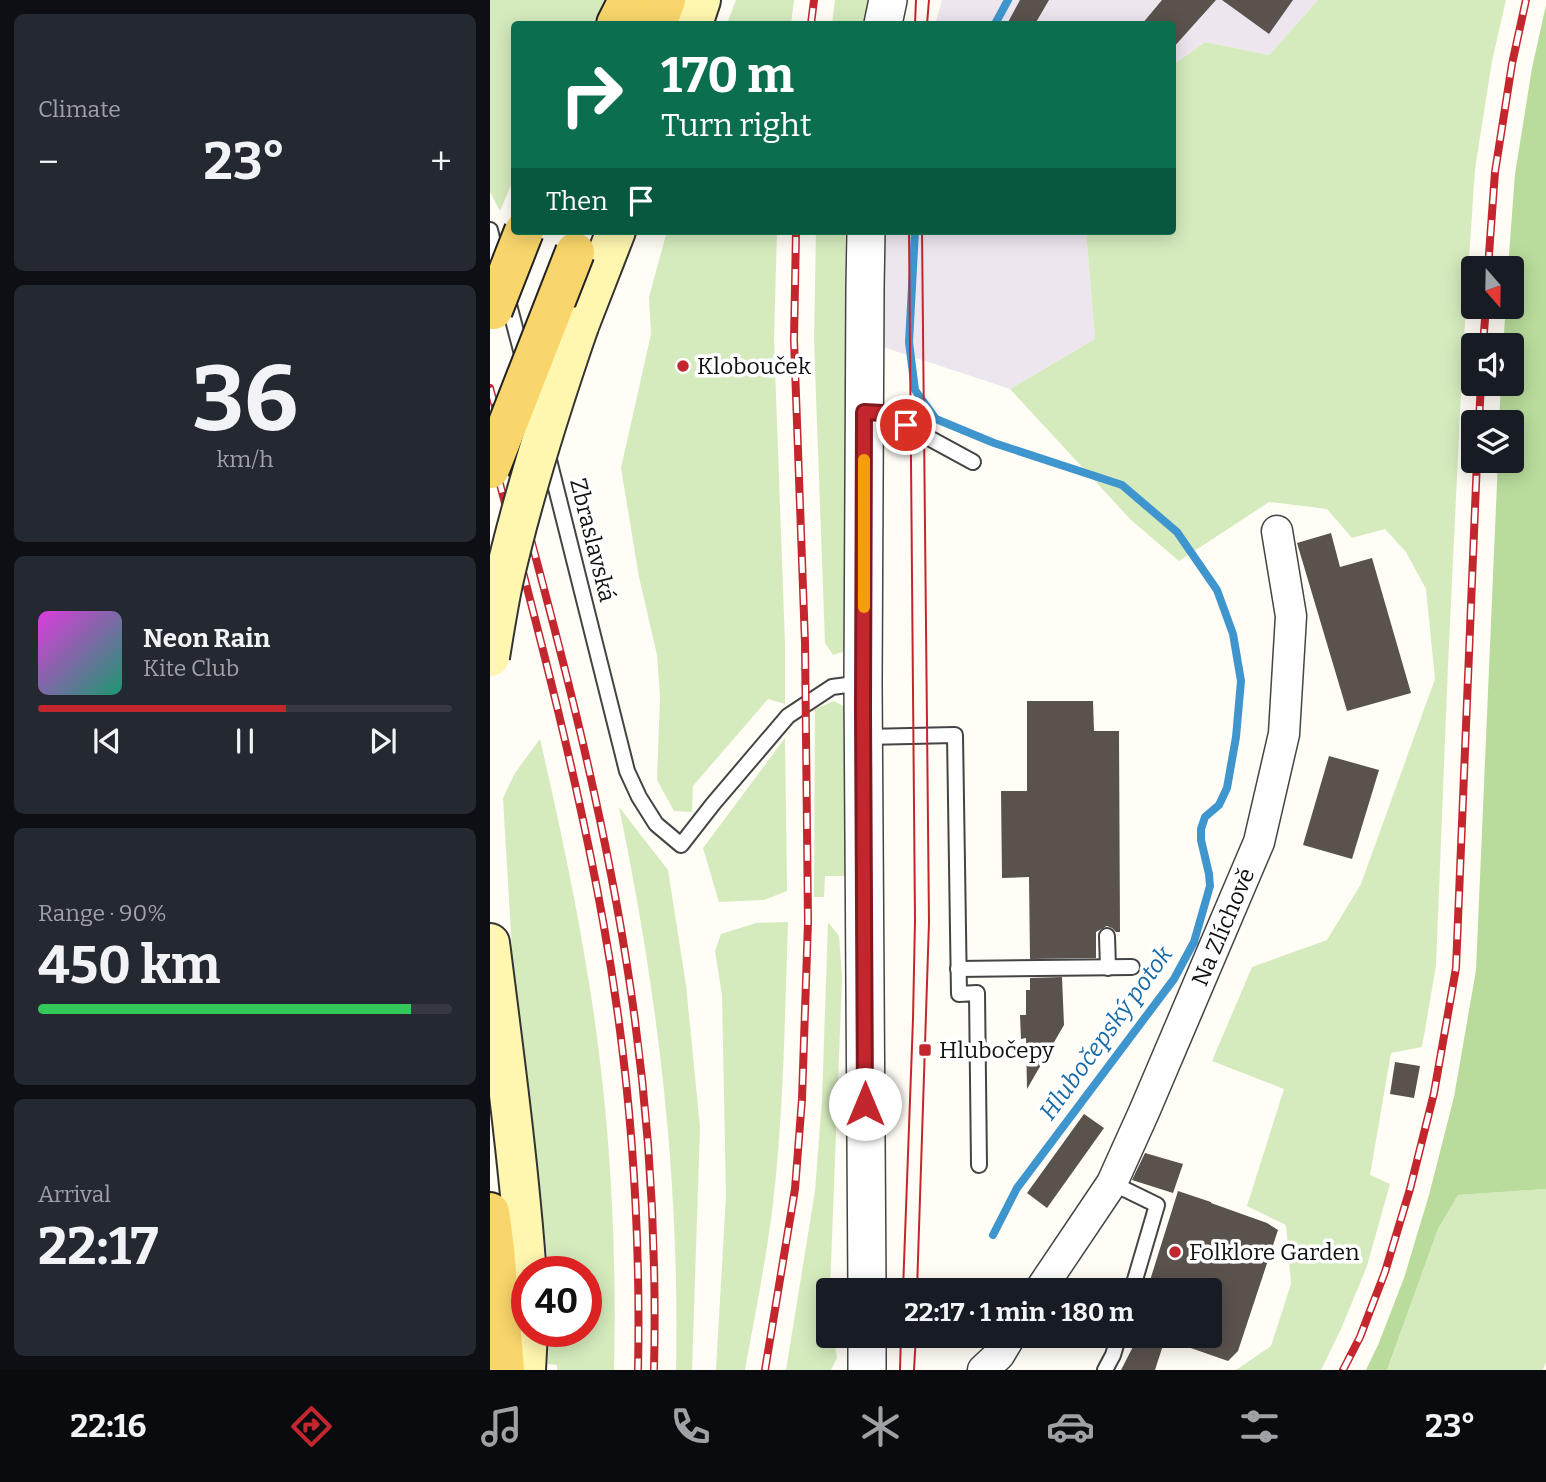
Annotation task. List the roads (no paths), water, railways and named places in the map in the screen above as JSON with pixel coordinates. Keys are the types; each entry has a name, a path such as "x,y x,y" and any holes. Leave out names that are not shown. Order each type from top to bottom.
{"main road":[{"path":"618,21 628,0"},
{"path":"658,21 666,0"},
{"path":"694,21 701,0"},
{"path":"490,318 522,235"},
{"path":"490,657 503,584 526,492 579,326 614,235"},
{"path":"490,469 579,241"},
{"path":"490,943 525,1256"},
{"path":"505,1370 513,1128"},
{"path":"490,1212 505,1370"},
{"path":"526,1370 527,1347"}],"street":[{"path":"884,21 888,0"},
{"path":"866,235 863,683 866,1278"},
{"name":"Na Zlíchově","path":"1048,1278 1112,1182 1259,842 1284,734 1291,616 1277,531"},
{"path":"866,1348 867,1370"},
{"path":"983,1370 1003,1348"}],"lane":[{"name":"Zbraslavská","path":"490,230 626,771 656,824 681,845 788,716 832,687 863,683"},
{"path":"864,412 883,413 973,462"},
{"path":"864,737 955,735 959,994 977,993 979,1165"},
{"path":"1107,936 1108,968"},
{"path":"958,970 1132,967"},
{"path":"1112,1182 1157,1205 1136,1278"},
{"path":"1105,1370 1115,1348"}],"waterway":[{"name":"Hlubočepský potok","path":"997,21 1008,0"},
{"name":"Hlubočepský potok","path":"915,235 909,342 915,390 936,419 994,443 1122,485 1177,532 1217,590 1233,634 1241,681 1236,737 1227,788 1219,805 1205,817 1201,829 1210,886 1194,942 1174,979 1017,1188 993,1235"}],"tram line":[{"path":"915,21 916,0"},
{"path":"927,21 929,0"},
{"path":"903,1278 915,920 909,235"},
{"path":"917,1278 929,922 922,235"},
{"path":"900,1370 901,1348"},
{"path":"914,1370 915,1348"}],"railway":[{"path":"811,21 814,0"},
{"path":"1489,256 1495,172 1512,64 1526,0"},
{"path":"765,1370 795,1189 802,1099 808,922 805,643 794,340 796,235"},
{"path":"1484,333 1485,319"},
{"path":"490,388 569,684 618,909 637,1033 647,1129 653,1225 654,1370"},
{"path":"1480,396 1480,410"},
{"path":"490,446 565,741 592,861 612,977 632,1145 638,1257 638,1370"},
{"path":"1343,1370 1360,1337 1385,1272 1410,1189 1434,1093 1456,968 1476,473"}],"place":[{"name":"Klobouček","path":"683,366"},
{"name":"Hlubočepy","path":"925,1050"},
{"name":"Folklore Garden","path":"1175,1252"}]}
